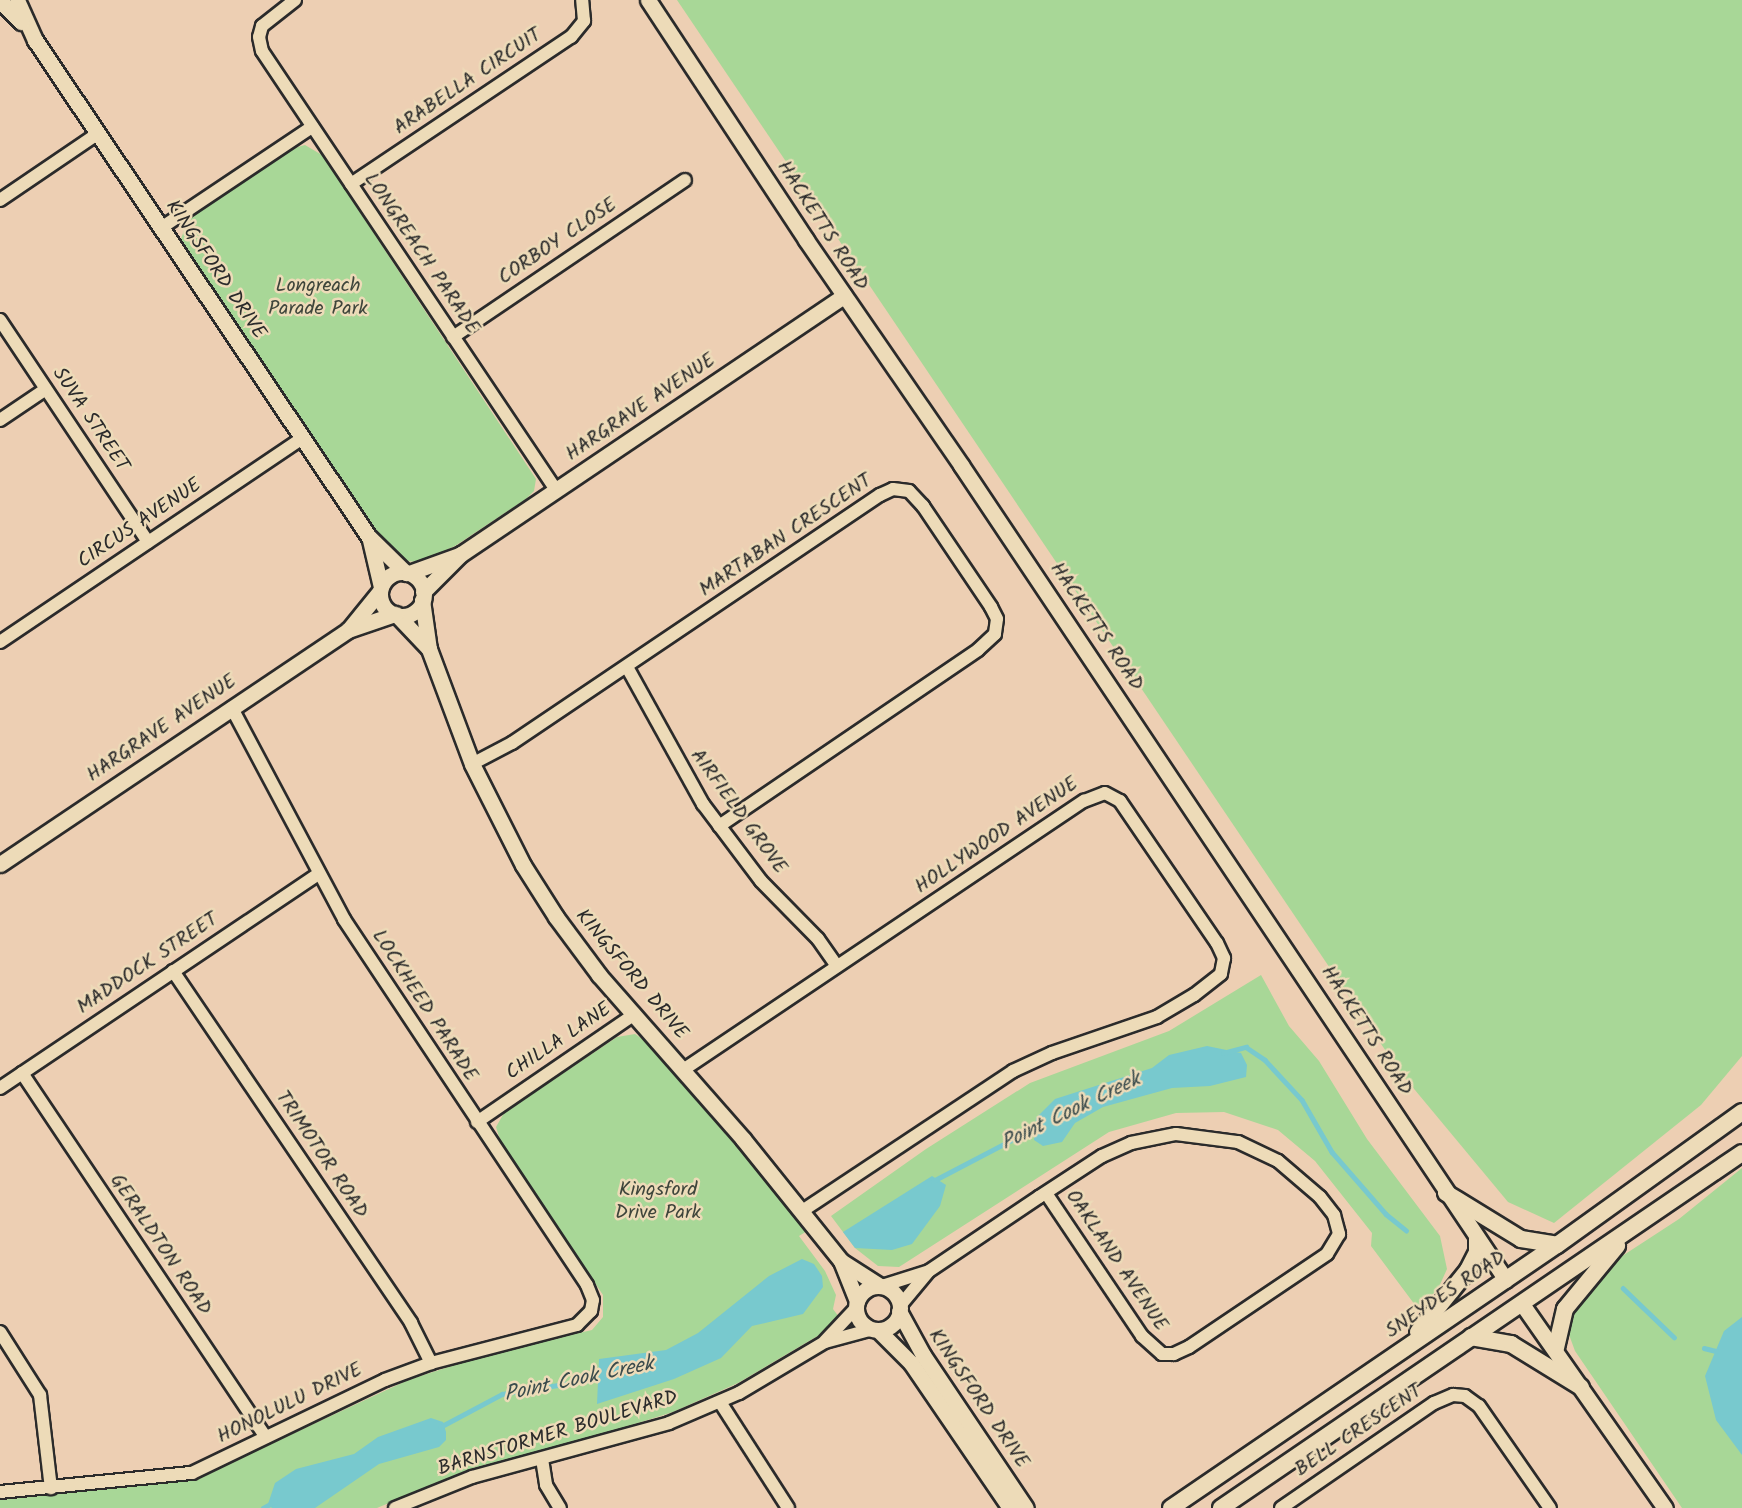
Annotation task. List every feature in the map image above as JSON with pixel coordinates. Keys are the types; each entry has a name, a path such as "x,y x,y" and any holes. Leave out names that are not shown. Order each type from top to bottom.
{"main road":[{"name":"SNEYDES ROAD","path":"1171,1508 1557,1245 1742,1112"},
{"path":"1221,1508 1740,1155"},
{"path":"1446,1193 1521,1239 1557,1245"},
{"path":"1556,1348 1566,1309 1635,1225"},
{"path":"1404,1349 1468,1270 1477,1252 1477,1239"},
{"path":"1506,1280 1522,1304"},
{"path":"1471,1337 1511,1344 1581,1387"}],"street":[{"name":"KINGSFORD DRIVE","path":"17,0 26,26"},
{"name":"LONGREACH PARADE","path":"295,0 266,21 259,37 262,51 556,490"},
{"name":"ARABELLA CIRCUIT","path":"351,184 571,37 584,21 582,0"},
{"name":"HACKETTS ROAD","path":"648,0 844,297 1316,992 1446,1193 1506,1280"},
{"name":"KINGSFORD DRIVE","path":"0,1 26,26 369,537 407,573"},
{"path":"161,228 312,127"},
{"path":"0,200 97,134"},
{"name":"CORBOY CLOSE","path":"453,337 685,180"},
{"name":"HARGRAVE AVENUE","path":"423,596 462,554 844,297"},
{"name":"SUVA STREET","path":"0,320 148,542"},
{"path":"0,420 46,389"},
{"name":"CIRCUS AVENUE","path":"0,642 302,438"},
{"name":"MARTABAN CRESCENT","path":"472,764 503,749 893,489 904,489 917,498 991,607 996,629 987,644 719,826"},
{"name":"KINGSFORD DRIVE","path":"369,537 381,589"},
{"name":"HARGRAVE AVENUE","path":"407,573 462,554"},
{"path":"407,573 419,580 423,596 412,613 396,614 383,605 381,589 391,575 407,573"},
{"name":"HARGRAVE AVENUE","path":"348,630 381,589"},
{"name":"KINGSFORD DRIVE","path":"423,596 429,649 472,764 523,865 556,917 633,1015 683,1070 802,1211 841,1261 856,1305"},
{"name":"KINGSFORD DRIVE","path":"396,614 429,649"},
{"name":"HARGRAVE AVENUE","path":"0,864 348,630 396,614"},
{"name":"AIRFIELD GROVE","path":"627,667 675,759 719,826 761,881 818,939 837,966"},
{"name":"LOCKHEED PARADE","path":"231,708 253,743 319,874 371,962 587,1285 593,1300 589,1315"},
{"name":"HOLLYWOOD AVENUE","path":"683,1070 1084,801 1105,793 1126,807 1217,943 1224,963 1209,985 1156,1017 1052,1053 1004,1076 802,1211"},
{"name":"MADDOCK STREET","path":"0,1088 319,874"},
{"name":"TRIMOTOR ROAD","path":"173,971 411,1323 431,1363"},
{"name":"CHILLA LANE","path":"477,1122 633,1015"},
{"name":"GERALDTON ROAD","path":"21,1073 266,1437"},
{"name":"OAKLAND AVENUE","path":"1176,1134 1222,1138 1265,1153 1300,1177 1334,1215 1339,1229 1336,1244 1189,1347 1174,1354 1162,1354 1142,1336 1046,1193 1102,1156 1131,1143 1176,1134"},
{"path":"929,1271 899,1309 894,1323 875,1330 861,1322 856,1305 868,1288 929,1271 1046,1193"},
{"name":"KINGSFORD DRIVE","path":"841,1261 881,1286"},
{"path":"881,1286 895,1294 899,1309"},
{"path":"1522,1304 1556,1348 1665,1508"},
{"name":"BARNSTORMER BOULEVARD","path":"825,1342 856,1305"},
{"name":"KINGSFORD DRIVE","path":"899,1309 923,1355 1026,1508"},
{"name":"HONOLULU DRIVE","path":"0,1492 184,1475 361,1391 431,1363 567,1328 589,1315"},
{"name":"KINGSFORD DRIVE","path":"875,1330 911,1363 1010,1508"},
{"name":"BARNSTORMER BOULEVARD","path":"395,1508 472,1477 636,1435 720,1402 825,1342 875,1330"},
{"path":"0,1332 40,1395 51,1488"},
{"name":"BELL CRESCENT","path":"1281,1508 1434,1403 1453,1395 1465,1396 1479,1406 1550,1508"},
{"path":"720,1402 788,1508"},
{"path":"542,1459 546,1485 560,1508"}],"green space":[{"path":"677,0 1742,0 1742,1056 1701,1105 1554,1223 1508,1202 1400,1072"},
{"name":"Longreach Parade Park","path":"305,145 322,155 536,479 534,491 526,499 455,546 420,562 403,561 371,525 181,239 188,219 294,148"},
{"path":"1261,975 1289,1026 1319,1061 1367,1139 1440,1236 1447,1269 1438,1289 1418,1309 1371,1246 1372,1233 1315,1161 1278,1130 1224,1112 1176,1113 1109,1132 899,1267 878,1266 855,1248 831,1216 926,1149 1030,1083 1169,1031"},
{"name":"Kingsford Drive Park","path":"635,1034 647,1042 735,1142 807,1231 799,1236 825,1271 836,1295 833,1309 839,1317 821,1334 738,1383 673,1412 597,1436 473,1468 377,1508 0,1508 0,1500 193,1480 408,1380 492,1353 592,1330 603,1317 603,1295 501,1143 496,1127 504,1113 617,1037"},
{"path":"1742,1168 1742,1508 1682,1508 1575,1351 1568,1332 1569,1317 1613,1262 1679,1219"}],"water":[{"path":"1207,1046 1241,1053 1247,1065 1246,1077 1210,1086 1172,1088 1103,1107 1075,1123 1062,1142 1043,1146 1034,1140 1036,1118 1055,1099 1152,1068 1169,1055"},
{"path":"932,1176 946,1185 940,1206 912,1244 892,1250 855,1248 843,1232"},
{"path":"802,1259 814,1264 822,1276 823,1287 803,1314 752,1326 721,1358 674,1379 597,1404 599,1359 666,1350 698,1333 769,1276"},
{"path":"1742,1317 1742,1455 1716,1420 1705,1376 1724,1331"},
{"path":"431,1418 443,1422 446,1432 446,1440 439,1447 379,1464 315,1508 272,1508 268,1504 275,1483 296,1469 354,1454 378,1437"}],"waterway":[{"name":"Point Cook Creek","path":"1223,1053 1246,1047 1265,1060 1302,1100 1332,1152 1386,1214 1406,1230"},
{"name":"Point Cook Creek","path":"933,1181 1040,1125"},
{"name":"Point Cook Creek","path":"1623,1288 1674,1337"},
{"name":"Point Cook Creek","path":"1704,1348 1716,1351"},
{"name":"Point Cook Creek","path":"440,1427 502,1394 602,1378"},
{"name":"Point Cook Creek","path":"263,1508 274,1502"}]}
